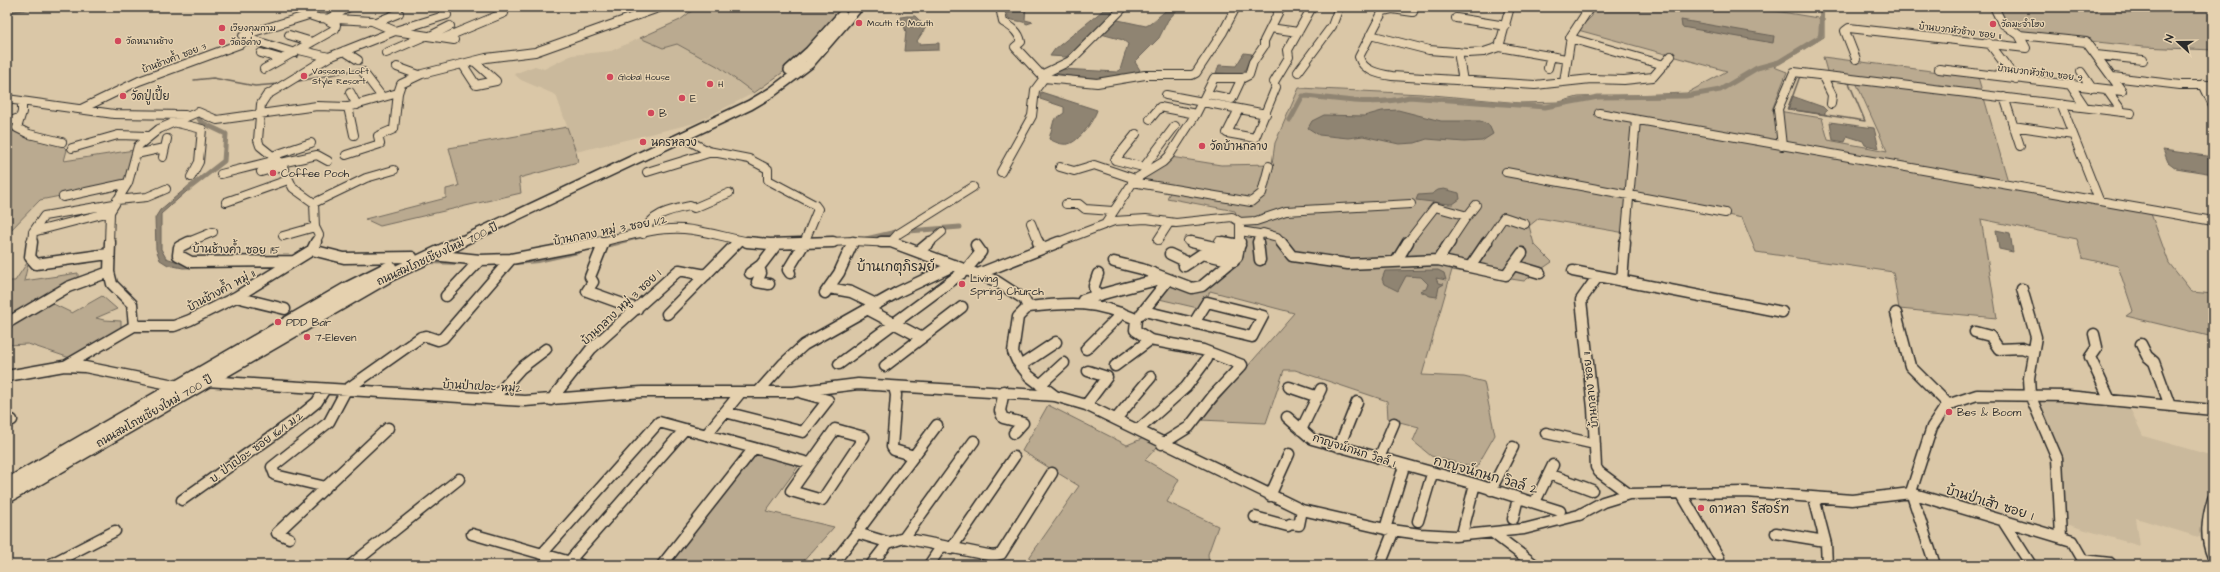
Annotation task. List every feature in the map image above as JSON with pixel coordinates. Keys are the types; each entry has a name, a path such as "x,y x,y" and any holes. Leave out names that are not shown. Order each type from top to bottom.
{"main road":[{"name":"ถนนสมโภชเชียงใหม่ 700 ปี","path":"7,486 348,288 620,161 751,97 766,88 798,63 849,7"},
{"name":"ถนนสมโภชเชียงใหม่ 700 ปี","path":"7,497 348,298 432,256 684,138 750,105 785,83 820,52 858,7"}],"street":[{"path":"307,7 316,18 377,22 395,31 454,40"},
{"path":"326,19 349,7"},
{"path":"314,204 292,188 278,161 260,146 258,140 260,114 261,104 264,97 329,57 395,31 447,15 440,7"},
{"path":"346,155 380,144 378,136 391,132 394,129 398,93 401,84 419,75 491,57 515,56 535,52 661,7"},
{"path":"1000,7 1003,22 1013,27 1020,36 1021,42 1015,47 1044,76 1097,83 1145,75 1192,75 1196,73 1223,32 1236,7"},
{"path":"1001,172 1019,137 1032,116 1035,90 1044,76 1070,61 1124,7"},
{"path":"1136,134 1115,160 1147,168 1163,162 1169,156 1196,114 1216,77 1243,78 1249,75 1253,62 1264,46 1264,41 1280,7"},
{"path":"1239,109 1227,133 1255,138 1266,114 1275,84 1288,57 1288,50 1312,7"},
{"path":"1298,72 1332,26 1340,7"},
{"path":"1415,7 1413,12 1392,9 1383,11 1359,60 1375,72 1392,76 1535,85 1591,79 1642,79 1653,77 1671,56"},
{"path":"1499,47 1510,7"},
{"path":"1564,82 1570,38 1574,29 1587,15 1590,7"},
{"path":"1994,7 2002,22 2019,35 2082,40 2086,42 2113,77 2180,85 2213,85"},
{"path":"377,22 399,13"},
{"path":"444,38 469,26 504,13"},
{"name":"บ้านช้างค้ำ ซอย 3","path":"83,108 102,97 159,72 244,41 243,36 247,34 312,14"},
{"path":"1456,18 1506,26"},
{"path":"264,70 336,27 326,19"},
{"path":"386,53 450,26"},
{"name":"บ้านบวกหัวช้าง ซอย 11","path":"1856,59 1845,31 1849,28 2026,48 2019,35"},
{"path":"1270,29 1297,33"},
{"path":"1370,35 1411,47 1458,52 1484,52 1499,47 1566,59"},
{"path":"289,36 312,42"},
{"path":"1570,38 1664,65"},
{"path":"244,41 253,40 329,57"},
{"path":"1989,43 2016,79"},
{"path":"344,51 358,60"},
{"path":"1458,52 1463,81"},
{"path":"261,53 282,59"},
{"path":"2096,55 2143,60"},
{"path":"1548,68 1551,56"},
{"path":"463,65 476,85 496,81 474,61"},
{"path":"397,67 419,75"},
{"name":"บ้านบวกหัวช้าง ซอย 9","path":"1939,69 2071,86 2122,90 2113,77"},
{"path":"363,72 382,97"},
{"path":"1782,146 1778,109 1794,72 1823,77 2131,113"},
{"path":"2081,72 2092,88"},
{"path":"1823,77 1832,95 1831,104"},
{"path":"1207,94 1232,99 1240,82"},
{"path":"2203,84 2213,105"},
{"path":"2071,86 2085,107"},
{"path":"2107,90 2119,107"},
{"path":"350,92 357,105"},
{"path":"7,99 83,108 114,114 191,114 200,112 209,118 217,120 317,106 348,107 398,93"},
{"path":"1166,95 1266,114"},
{"path":"2004,97 2020,146"},
{"path":"22,101 17,128 20,131 62,142"},
{"path":"2061,104 2099,200"},
{"path":"348,107 354,135"},
{"path":"1150,119 1160,107 1196,114"},
{"path":"1599,113 2213,221"},
{"path":"64,366 134,326 132,304 112,284 109,272 108,254 110,212 128,184 138,146 148,136 191,114"},
{"path":"7,122 20,118"},
{"path":"1622,281 1636,120"},
{"path":"174,122 202,129 198,167 196,173 191,176"},
{"path":"1106,223 1134,181 1147,168 1175,126"},
{"path":"2013,126 2073,135"},
{"path":"72,148 118,135 148,136"},
{"path":"684,138 712,152 749,160 764,165 768,169 768,180 815,205 818,209 805,239 788,270 790,273"},
{"path":"163,157 167,139"},
{"path":"261,172 311,143"},
{"path":"136,154 164,148"},
{"path":"647,172 712,152"},
{"path":"221,174 278,161 317,155 322,156 328,161"},
{"path":"1060,167 1074,171 1096,165 1134,181 1252,202 1262,193 1269,166"},
{"path":"314,204 366,178 394,170"},
{"path":"1506,172 1725,213"},
{"path":"226,202 288,180"},
{"path":"63,197 128,184"},
{"path":"891,242 898,234 972,188"},
{"path":"108,254 36,264 30,258 33,232 44,216 147,197 166,189"},
{"path":"643,234 647,222 656,216 690,206 694,208 729,193"},
{"path":"314,204 315,227 319,235 312,250 344,258 412,257"},
{"path":"1066,204 1078,204 1085,209 1113,211"},
{"path":"1240,227 1286,211 1411,204"},
{"path":"1438,260 1476,205"},
{"path":"1397,260 1402,249 1435,207 1458,212 1464,215 1465,219"},
{"path":"33,232 110,212"},
{"path":"1470,267 1504,217 1525,224"},
{"path":"978,274 1041,248 1070,239 1106,223 1146,219 1169,223 1232,218 1237,219 1240,227 1239,248 1234,261 1202,286 1192,288 1142,269 1114,262"},
{"path":"1031,223 1041,248"},
{"path":"1158,240 1169,223"},
{"path":"283,236 315,227"},
{"path":"1240,227 1259,234 1274,236 1290,255 1348,264 1397,260 1438,260 1506,275 1522,253"},
{"name":"บ้านกลาง หมู่ 3 ซอย 1/2","path":"432,256 480,260 511,259 643,234 685,229 740,241 777,244 805,239 891,242 978,274 1013,291 1024,299 1028,307"},
{"name":"บ้านช้างค้ำ ซอย 15","path":"213,232 183,244 178,248 178,255 191,262 295,261"},
{"path":"918,252 942,232"},
{"path":"1259,234 1260,260"},
{"path":"668,314 740,241"},
{"path":"853,241 839,273 827,291 851,292 876,304"},
{"path":"1188,241 1239,248"},
{"path":"1219,241 1239,248"},
{"path":"604,242 590,277 593,282 586,291 637,309"},
{"path":"750,272 759,267 777,244"},
{"path":"839,364 966,270 980,252 976,245"},
{"name":"บ้านช้างค้ำ หมู่ 11","path":"134,326 174,326 190,320 236,297 312,250"},
{"path":"1170,254 1187,265 1202,254 1234,261"},
{"path":"326,487 275,475 272,467 329,422 346,390 421,337 426,336 438,340 443,338 511,259"},
{"path":"446,296 480,260"},
{"path":"759,392 783,364 804,345 876,304 954,265"},
{"path":"1513,265 1540,273"},
{"path":"759,267 761,273 757,282 769,284"},
{"name":"บ้านกลาง หมู่ 3 ซอย 1","path":"551,400 591,349 679,270 706,275"},
{"path":"1573,271 1782,312"},
{"path":"7,323 68,286 109,272"},
{"path":"1096,296 1094,286 1098,274"},
{"name":"บ้านกลาง ซอย 11","path":"1598,276 1581,300 1594,408 1596,467 1599,472 1629,494"},
{"path":"1055,396 1029,376 1020,366 1013,352 1018,317 1028,307 1077,301 1118,288 1127,288 1166,279"},
{"path":"1162,444 1190,427 1213,396 1242,365 1203,350 1168,345 1150,340 1135,330 1136,319 1144,311 1166,279"},
{"path":"2022,289 2034,323 2036,337 2029,378 2030,395 2056,458 2061,537 2072,541 2080,558 2083,560 2110,563"},
{"path":"236,297 285,309"},
{"path":"1077,301 1091,303 1122,312 1136,319"},
{"path":"1144,311 1252,337 1263,316 1206,302 1194,323"},
{"path":"885,366 962,307"},
{"path":"867,309 922,338"},
{"path":"1086,349 1122,312"},
{"path":"1896,314 1910,366 1929,387 1948,404"},
{"path":"1975,332 1990,336 1999,349 2022,348 2033,352"},
{"path":"2094,334 2097,347 2090,357 2110,400"},
{"path":"1115,366 1150,340"},
{"path":"1020,366 1056,342"},
{"path":"2141,344 2147,356 2154,362 2170,406"},
{"path":"493,399 521,368 546,349"},
{"path":"1138,430 1186,387 1207,359"},
{"path":"1040,385 1064,363"},
{"path":"7,376 64,366 85,367 112,371 162,383 171,382 179,386"},
{"path":"1086,405 1107,377 1088,371"},
{"path":"1116,420 1151,377"},
{"name":"บ้านป่าเปอะ หมู่2","path":"204,381 493,399 551,400 642,392 796,391"},
{"path":"796,391 844,384 1004,391 1055,396 1086,405 1138,430 1162,444 1302,510 1390,529 1455,536 1552,523 1579,515 1603,502 1629,494 1746,492 1852,500 1896,496 1911,493"},
{"path":"894,387 896,395 892,447 894,450 914,456"},
{"path":"1289,387 1320,393 1301,430"},
{"name":"บ. ป่าเปอะ ซอย 16/1 ม.2","path":"182,500 296,420 317,402 325,389"},
{"path":"725,412 803,432 828,400 796,391"},
{"path":"1004,391 1000,411 1003,418 1023,423 1014,433"},
{"path":"706,435 741,392"},
{"path":"1934,565 1911,493 1929,433 1941,411 1948,404 1958,398 1971,395 2030,395 2110,400 2212,412"},
{"path":"1339,447 1357,402"},
{"name":"กาญจน์กนก วิลล์ 1","path":"1287,417 1312,439 1404,466"},
{"path":"542,554 659,422 809,463"},
{"path":"1380,458 1394,423"},
{"path":"861,527 936,425"},
{"path":"289,538 277,533 388,428"},
{"path":"472,534 572,564 685,429"},
{"path":"835,429 864,437 822,500 791,491 809,463 835,429"},
{"path":"1546,433 1595,444"},
{"path":"904,538 974,441"},
{"path":"1491,490 1513,447"},
{"path":"662,565 754,448"},
{"path":"1270,496 1289,454"},
{"path":"929,565 946,548 1014,457"},
{"path":"1380,565 1390,529 1404,466"},
{"name":"กาญจน์กนก วิลล์ 2","path":"1404,466 1475,484 1560,511"},
{"path":"1535,502 1551,470 1592,490"},
{"path":"871,565 888,542 893,539 904,538 990,560 1006,550 1052,473"},
{"path":"1418,521 1432,474"},
{"path":"351,565 459,480"},
{"path":"1463,530 1475,484"},
{"path":"1680,493 1719,558"},
{"name":"บ้านป่าเส้า ซอย 1","path":"1911,493 2061,537"},
{"path":"1513,519 1518,498"},
{"path":"1814,498 1828,555 1827,565"},
{"path":"2213,499 2206,520 2208,547 2213,557"},
{"path":"1255,517 1288,526 1290,524 1299,525 1302,510"},
{"path":"2003,521 2031,565"},
{"path":"49,565 115,531"},
{"path":"1493,532 1535,565"},
{"path":"832,565 857,533 888,542"},
{"path":"1776,533 1825,541"}],"shaded area":[{"path":"690,7 845,7 793,65 754,93 719,67 677,44 663,48 640,38 680,20 693,10"},
{"path":"1007,7 1026,7 1025,20 1033,22 1027,24 1008,18"},
{"path":"1107,7 1119,7 1078,48 1066,57 1050,56 1055,49"},
{"path":"1170,7 1180,7 1168,20 1159,38 1135,62 1140,70 1134,74 1112,78 1084,78 1052,72 1061,69 1117,72 1120,70 1128,44 1123,40 1101,34 1114,21 1118,20 1146,26"},
{"path":"1594,7 1751,7 1824,19 1824,37 1774,67 1787,72 1772,110 1822,118 1828,140 1887,151 1854,78 1828,75 1823,57 1978,77 2009,185 2150,211 2169,263 2192,292 2213,294 2213,337 2126,316 2133,311 2118,266 2082,258 2077,239 1981,219 1997,318 1899,309 1893,272 1756,252 1742,218 1633,196 1631,234 1539,218 1529,226 1534,244 1552,262 1524,281 1452,270 1422,375 1464,377 1484,382 1495,435 1476,468 1431,456 1413,441 1419,427 1388,419 1387,401 1295,370 1284,370 1266,423 1201,420 1294,313 1210,291 1202,309 1159,299 1171,284 1205,287 1243,234 1235,211 1167,198 1172,189 1140,182 1138,179 1171,157 1221,165 1272,164 1275,143 1299,88 1422,94 1520,103 1559,102 1578,97 1687,93 1727,71 1578,30 1592,16"},
{"path":"1998,7 2213,7 2213,50 2143,47 2024,34 2011,24 2007,24"},
{"path":"915,16 926,27 917,41 919,44 939,43 939,50 904,51 906,32 901,17"},
{"path":"1681,20 1774,36 1773,43 1682,27"},
{"path":"640,38 663,48 677,44 719,67 754,93 695,123 576,152 556,95 521,80 514,74 535,66 544,69 572,55 611,51"},
{"path":"1244,53 1252,54 1244,72 1237,74 1216,73 1219,65 1236,66"},
{"path":"1041,92 1097,110 1086,130 1077,139 1068,144 1063,144 1049,139 1054,120 1064,113 1064,107 1040,99"},
{"path":"1792,96 1823,107 1827,111 1824,113 1827,115 1787,109"},
{"path":"1398,110 1441,121 1480,121 1489,125 1493,134 1482,141 1464,142 1427,139 1415,143 1399,144 1363,136 1348,138 1319,135 1308,128 1312,121 1324,115 1364,116 1382,111"},
{"path":"1830,122 1874,128 1879,148 1865,145 1863,141 1847,136 1845,142 1833,140"},
{"path":"567,127 578,162 519,178 521,193 380,226 365,219 446,198 446,189 459,186 449,148"},
{"path":"13,131 61,144 67,150 64,161 134,150 126,183 40,200 7,234 7,132"},
{"path":"2163,150 2213,157 2213,174 2176,168 2168,162"},
{"path":"191,184 195,184 161,214 161,249 166,258 187,265 286,265 183,268 168,265 160,260 156,249 155,218 160,210"},
{"path":"1444,189 1459,193 1460,199 1453,204 1416,200 1418,195 1432,194 1438,190"},
{"path":"1996,230 2010,233 2013,252 1999,249"},
{"path":"29,260 24,281 78,273 78,279 43,299 72,313 102,296 117,309 96,318 121,321 121,329 70,358 28,344 7,345 7,281 15,281"},
{"path":"1438,270 1444,273 1446,280 1436,278 1438,283 1444,284 1439,287 1437,297 1430,296 1420,291 1426,289 1428,284 1421,277 1406,276 1398,291 1384,284 1382,279 1385,271"},
{"path":"2030,395 2128,404 2143,436 2213,456 2213,500 2205,539 2136,518 2140,546 2062,523 2058,455"},
{"path":"1048,405 1127,445 1146,437 1159,445 1145,460 1179,479 1167,502 1218,526 1208,554 1209,565 1024,565 1079,486 1022,451"},
{"path":"754,452 800,464 766,511 834,527 800,565 664,565"}],"waterway":[{"path":"7,12 47,7"},
{"path":"1290,120 1303,96 1369,102 1396,100 1409,97 1545,107 1598,97 1686,96 1720,90 1757,68 1779,62 1820,37 1822,7"},
{"path":"294,82 361,69"},
{"path":"1788,109 1800,76 1802,77"},
{"path":"194,80 213,78 255,86 279,84"},
{"path":"1794,110 1865,121 1849,83 1831,80"},
{"path":"188,189 224,161 226,134 201,122 198,117 191,114"},
{"path":"866,239 896,232 960,227"},
{"path":"616,242 648,234"},
{"path":"601,246 616,242"},
{"path":"516,262 538,260 578,251"},
{"path":"429,261 457,262"}],"place":[{"name":"Mouth to Mouth","path":"859,23"},
{"name":"วัดมะจำโฮง","path":"1993,24"},
{"name":"เวียงกุมกาม","path":"222,28"},
{"name":"วัดหนานช้าง","path":"118,41"},
{"name":"วัดอีค่าง","path":"222,42"},
{"name":"Vassana Loft Style Resort","path":"304,76"},
{"name":"Global House","path":"610,77"},
{"name":"H","path":"710,84"},
{"name":"วัดปู่เปี้ย","path":"123,96"},
{"name":"E","path":"682,98"},
{"name":"B","path":"651,113"},
{"name":"นครหลวง","path":"643,142"},
{"name":"วัดบ้านกลาง","path":"1202,146"},
{"name":"Coffee Pooh","path":"273,173"},
{"name":"Living Spring Church","path":"962,284"},
{"name":"PDD Bar","path":"278,322"},
{"name":"7-Eleven","path":"307,337"},
{"name":"Bes & Boom","path":"1949,412"},
{"name":"ดาหลา รีสอร์ท","path":"1701,508"}],"district":[{"name":"บ้านเกตุภิรมย์","path":"896,266"}]}
